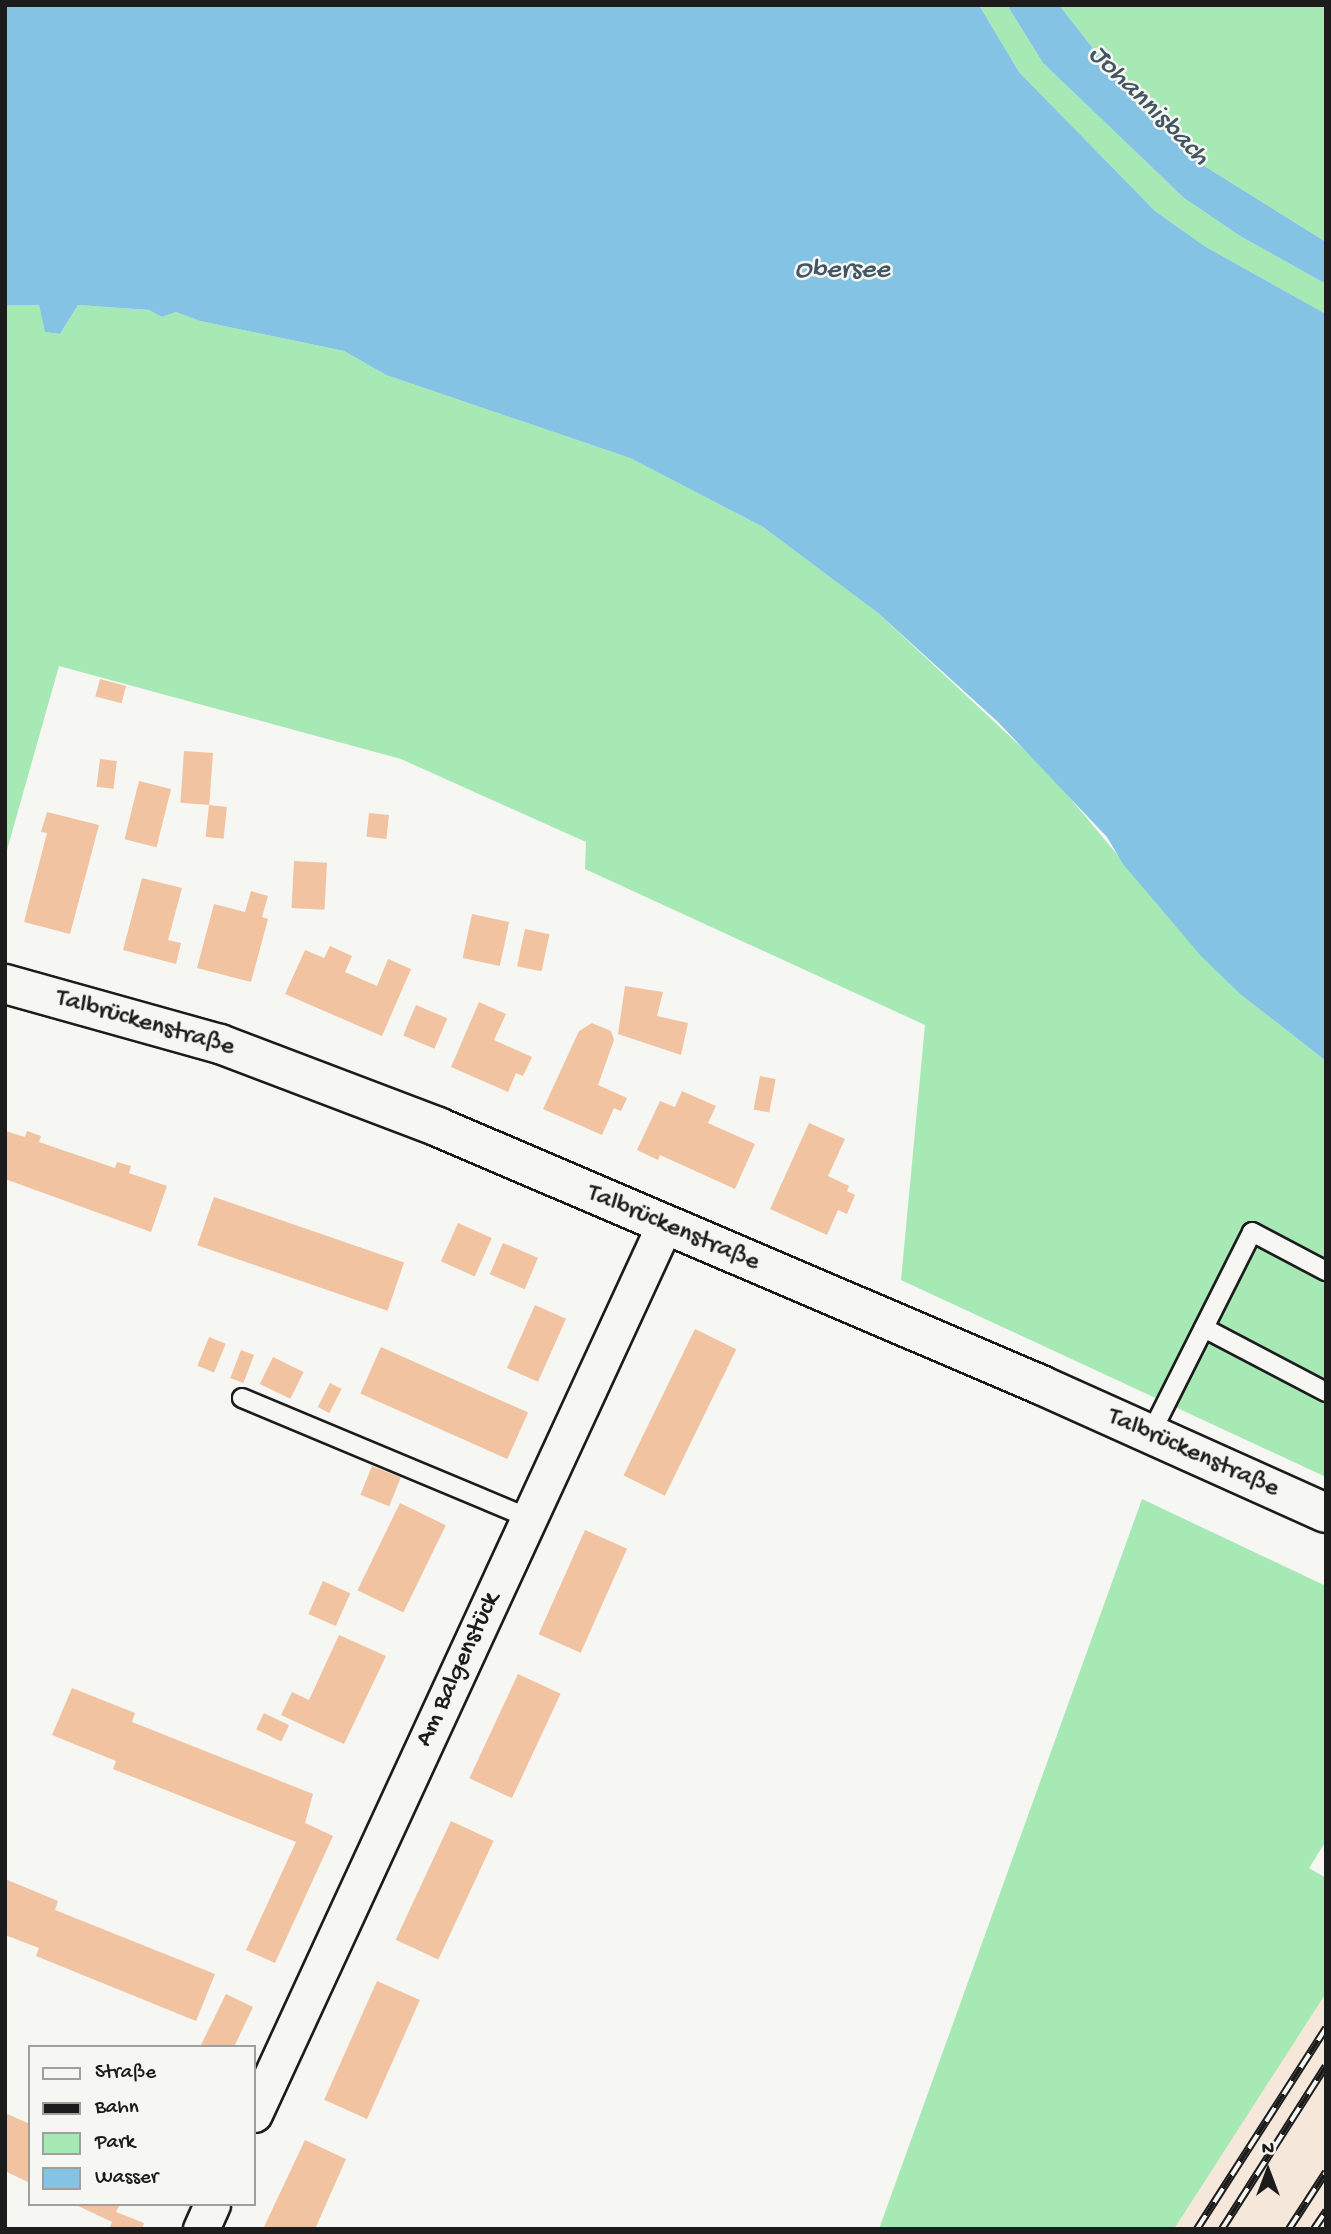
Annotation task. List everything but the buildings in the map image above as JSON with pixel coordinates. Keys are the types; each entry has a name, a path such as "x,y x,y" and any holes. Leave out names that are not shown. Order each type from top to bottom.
{"main road":[{"name":"Talbrückenstraße","path":"5,984 220,1044 438,1127 1326,1513"}],"street":[{"name":"Am Balgenstück","path":"256,2110 664,1226"},
{"path":"201,2229 211,2206"}],"lane":[{"path":"1150,1435 1251,1231 1326,1271"},
{"path":"1204,1328 1326,1392"},
{"path":"242,1398 529,1518"}],"shaded area":[{"path":"1326,1993 1326,2229 1174,2229 1240,2123"}],"green space":[{"path":"979,5 1007,5 1043,63 1184,198 1240,236 1326,284 1326,314 1206,247 1155,211 1019,72"},
{"path":"1059,5 1326,5 1326,242 1206,167 1175,132 1142,111"},
{"path":"5,305 39,305 46,332 60,334 78,305 149,310 162,317 176,312 200,321 344,351 386,375 630,458 763,527 878,613 1049,773 1202,956 1240,994 1326,1061 1326,1477 901,1280 925,1025 585,869 586,842 401,759 59,666 5,857"},
{"path":"1142,1499 1326,1586 1326,1841 1309,1868 1326,1878 1326,1993 1174,2229 879,2229"}],"water":[{"name":"Obersee","path":"5,5 979,5 1019,72 1155,211 1206,247 1326,314 1326,1061 1240,994 1201,956 1123,864 1107,837 998,722 878,613 763,527 630,458 386,375 344,351 200,321 176,312 162,317 149,310 78,305 60,334 45,332 39,305 5,305"},
{"path":"1007,5 1059,5 1142,111 1175,132 1206,167 1326,242 1326,284 1240,236 1184,198 1043,63"}],"railway":[{"path":"1197,2229 1326,2028"},
{"path":"1222,2229 1326,2066"},
{"path":"1289,2229 1326,2172"},
{"path":"1314,2229 1326,2211"}],"water label":[{"name":"Johannisbach","path":"1148,106"}]}
